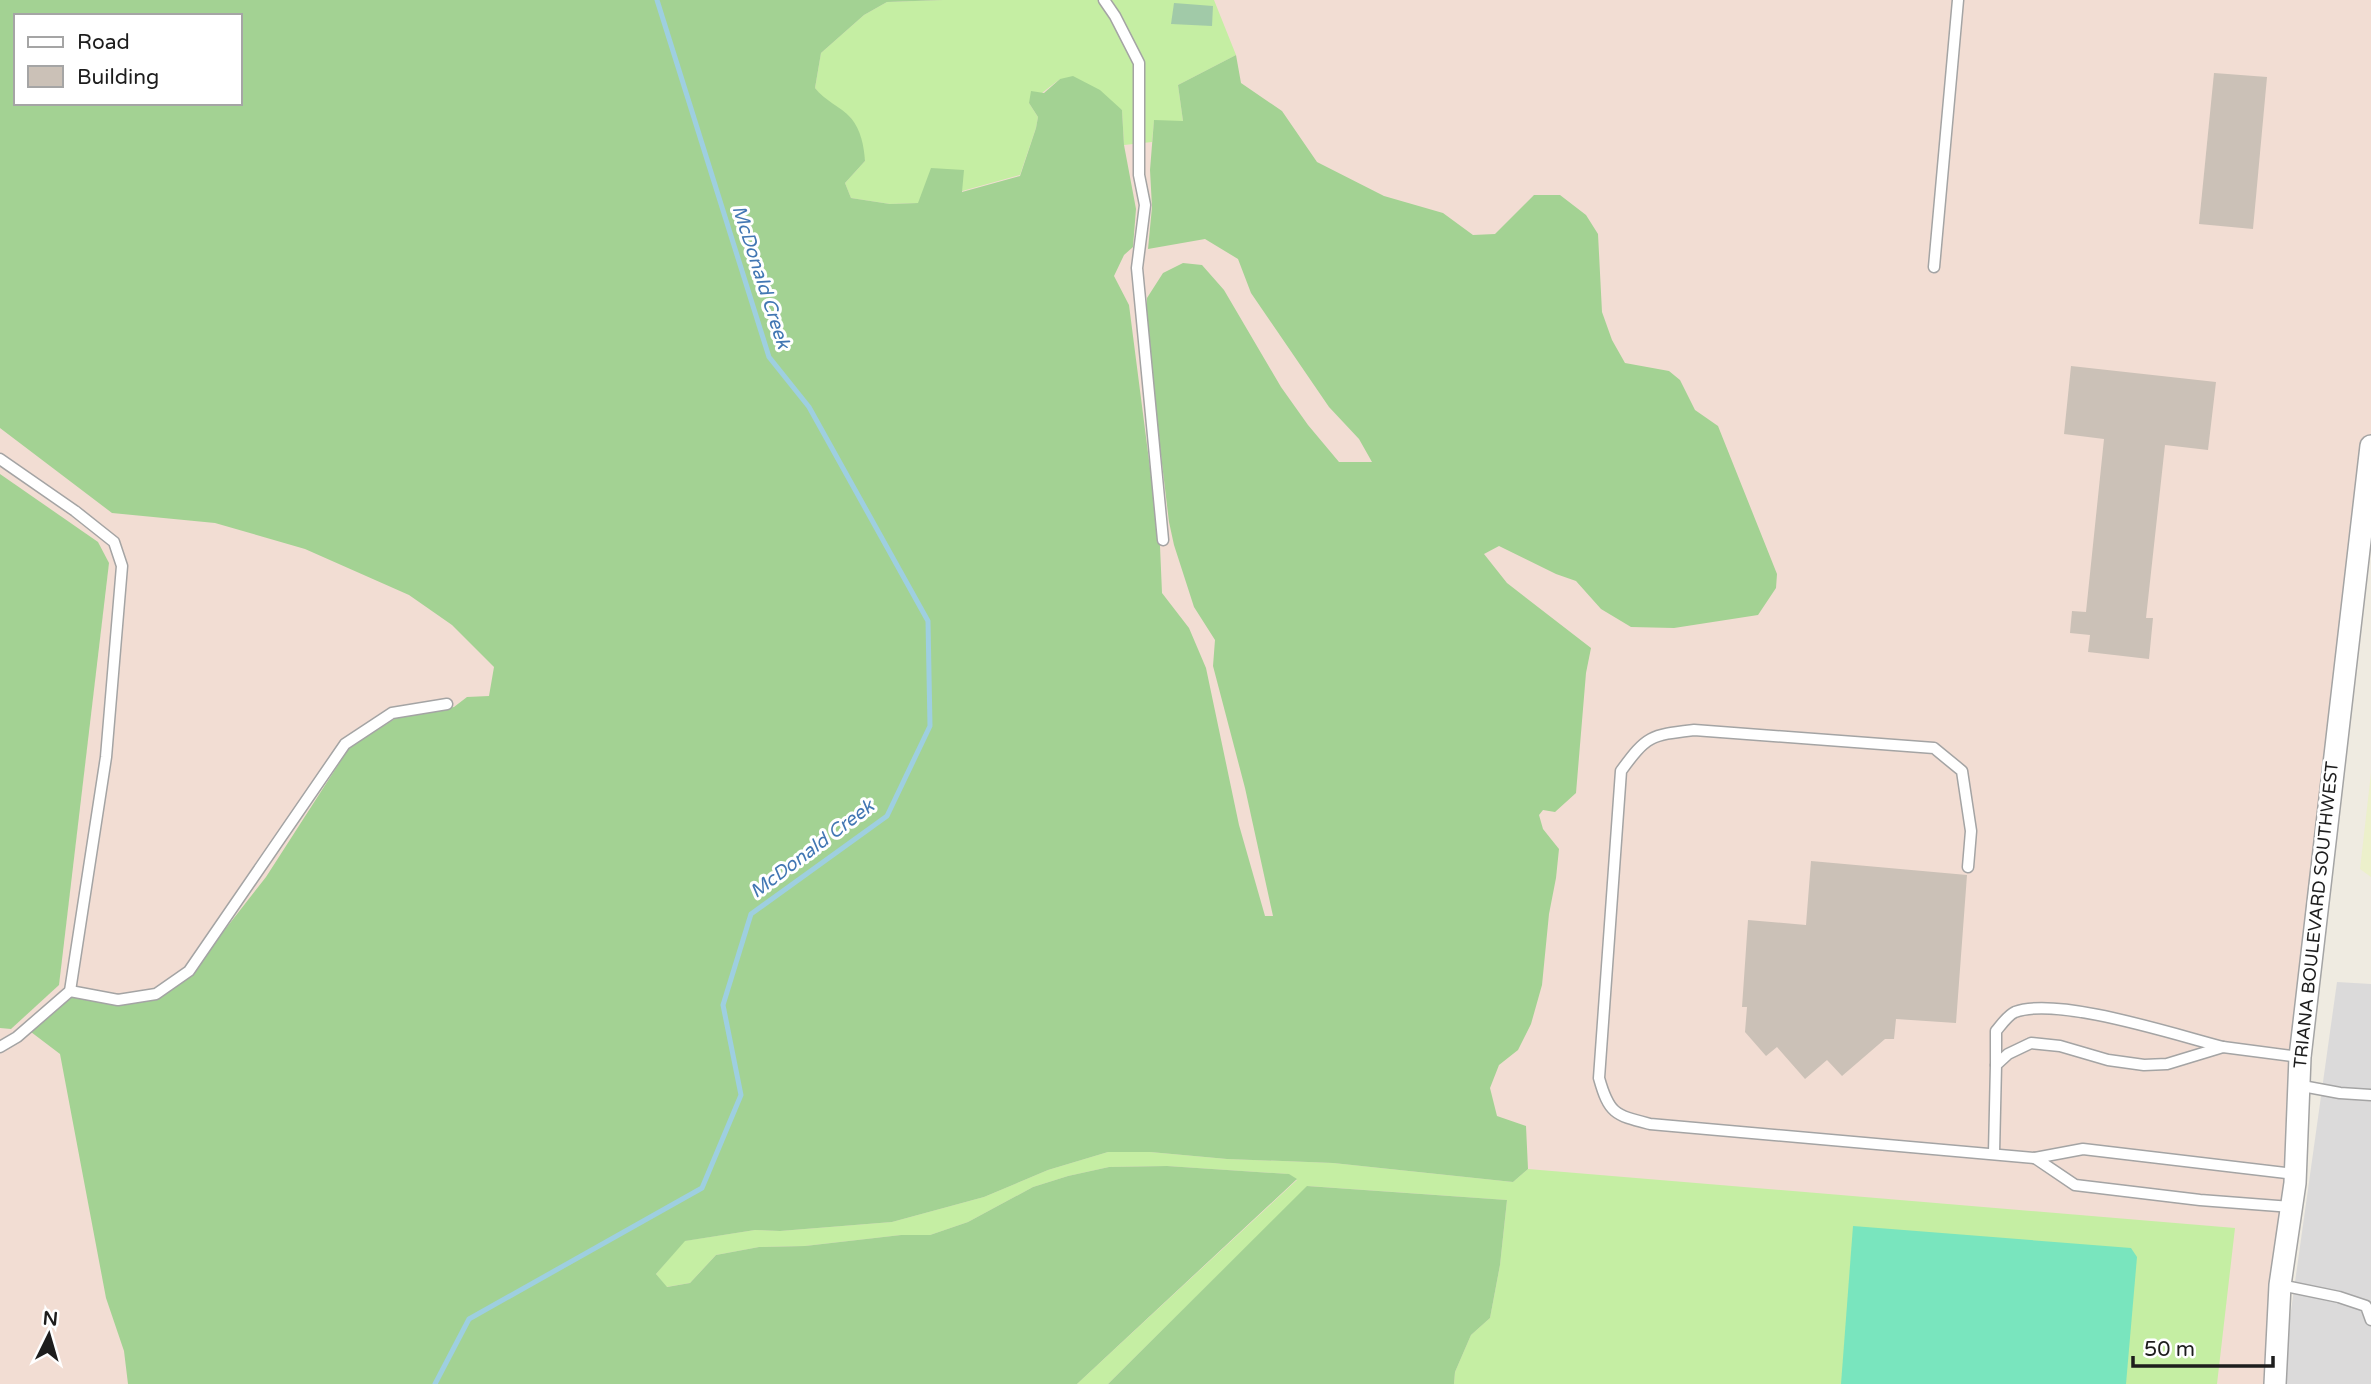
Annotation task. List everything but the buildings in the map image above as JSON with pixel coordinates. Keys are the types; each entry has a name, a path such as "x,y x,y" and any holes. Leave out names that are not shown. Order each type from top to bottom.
{"street":[{"name":"TRIANA BOULEVARD SOUTHWEST","path":"2275,1384 2280,1285 2294,1174 2297,1085 2371,446"}],"lane":[{"path":"1104,0 1139,63 1139,175 1145,205 1137,268 1163,540"},
{"path":"1934,267 1958,0"},
{"path":"0,459 75,511 114,542 122,566 106,758 70,991 17,1037 0,1047"},
{"path":"70,991 118,1000 156,994 188,971 345,744 392,713 447,704"},
{"path":"1968,867 1971,831 1962,771 1934,748 1694,730 1658,734 1638,747 1621,771 1599,1078 1606,1102 1623,1117 1650,1124 2035,1158 2082,1149 2294,1174"},
{"path":"1994,1153 1996,1031 2013,1012 2034,1009 2078,1011 2223,1047 2300,1057"},
{"path":"1996,1065 2008,1054 2032,1043 2060,1046 2108,1060 2144,1065 2167,1064 2223,1047"},
{"path":"2297,1085 2340,1093 2371,1095"},
{"path":"2035,1158 2075,1185 2200,1200 2290,1207"},
{"path":"2280,1285 2339,1297 2366,1307 2371,1320"}],"shaded area":[{"path":"0,0 2371,0 2371,446 2274,1384 0,1384"},
{"path":"2337,982 2371,984 2371,1384 2284,1384 2289,1325"}],"green space":[{"path":"0,0 943,0 887,2 864,15 821,53 815,88 851,118 863,144 865,161 845,183 851,198 890,204 918,203 931,168 964,170 962,192 1020,176 1038,117 1029,103 1031,91 1044,93 1060,79 1073,76 1100,90 1122,110 1124,145 1136,209 1133,247 1124,255 1114,276 1129,305 1160,546 1162,593 1189,628 1206,668 1239,825 1265,916 1273,916 1245,788 1213,666 1215,640 1194,607 1169,522 1146,329 1147,298 1163,273 1183,263 1202,265 1224,290 1281,387 1339,462 1372,462 1359,439 1329,407 1251,293 1238,259 1205,239 1148,249 1154,120 1183,121 1178,85 1236,55 1241,83 1282,111 1317,162 1384,196 1443,213 1473,235 1495,234 1534,195 1560,195 1586,215 1598,234 1602,312 1612,340 1625,363 1669,371 1680,380 1695,410 1718,426 1777,574 1776,588 1758,615 1674,628 1631,627 1601,609 1576,581 1499,546 1484,554 1507,583 1591,648 1586,673 1576,793 1555,812 1543,810 1539,815 1543,829 1559,849 1542,985 1531,1024 1518,1050 1499,1065 1490,1088 1497,1116 1526,1126 1528,1169 1513,1182 1333,1163 1108,1152 1048,1170 984,1197 892,1222 780,1231 755,1230 685,1241 656,1274 667,1287 690,1283 716,1255 759,1247 805,1246 901,1235 930,1235 968,1222 1033,1187 1109,1167 1167,1166 1289,1174 1297,1179 1077,1384 128,1384 124,1351 106,1298 60,1054 31,1032 71,997 118,1005 161,997 191,973 266,877 349,748 396,718 454,707 467,697 489,696 494,667 452,625 409,595 305,549 215,523 112,513 0,428"},
{"path":"1214,0 1236,55 1178,85 1183,121 1154,121 1152,142 1124,145 1122,110 1060,79 1029,103 1038,117 1020,175 919,203 890,204 851,198 845,183 865,161 851,118 822,97 815,88 821,53 864,15 887,2"},
{"path":"1174,3 1213,6 1212,26 1171,24"},
{"path":"0,474 98,542 109,563 59,985 11,1029 0,1028"},
{"path":"2371,773 2371,877 2360,869"},
{"path":"1108,1152 1333,1163 1513,1182 1528,1169 2235,1228 2217,1384 1454,1384 1455,1372 1471,1335 1490,1318 1500,1265 1507,1200 1308,1186 1108,1384 1077,1384 1297,1180 1288,1174 1167,1166 1109,1167 1033,1187 968,1222 930,1235 901,1235 805,1246 759,1247 716,1255 690,1283 666,1287 656,1274 684,1241 755,1230 780,1231 892,1222 984,1197 1048,1170"},
{"path":"1307,1186 1507,1200 1500,1265 1490,1318 1471,1335 1455,1372 1454,1384 1108,1384"},
{"path":"1853,1226 2131,1248 2137,1257 2126,1384 1841,1384"}],"waterway":[{"name":"McDonald Creek","path":"435,1384 469,1319 702,1188 741,1095 723,1005 751,914 887,816 930,726 928,621 809,407 769,357 657,0"}]}
